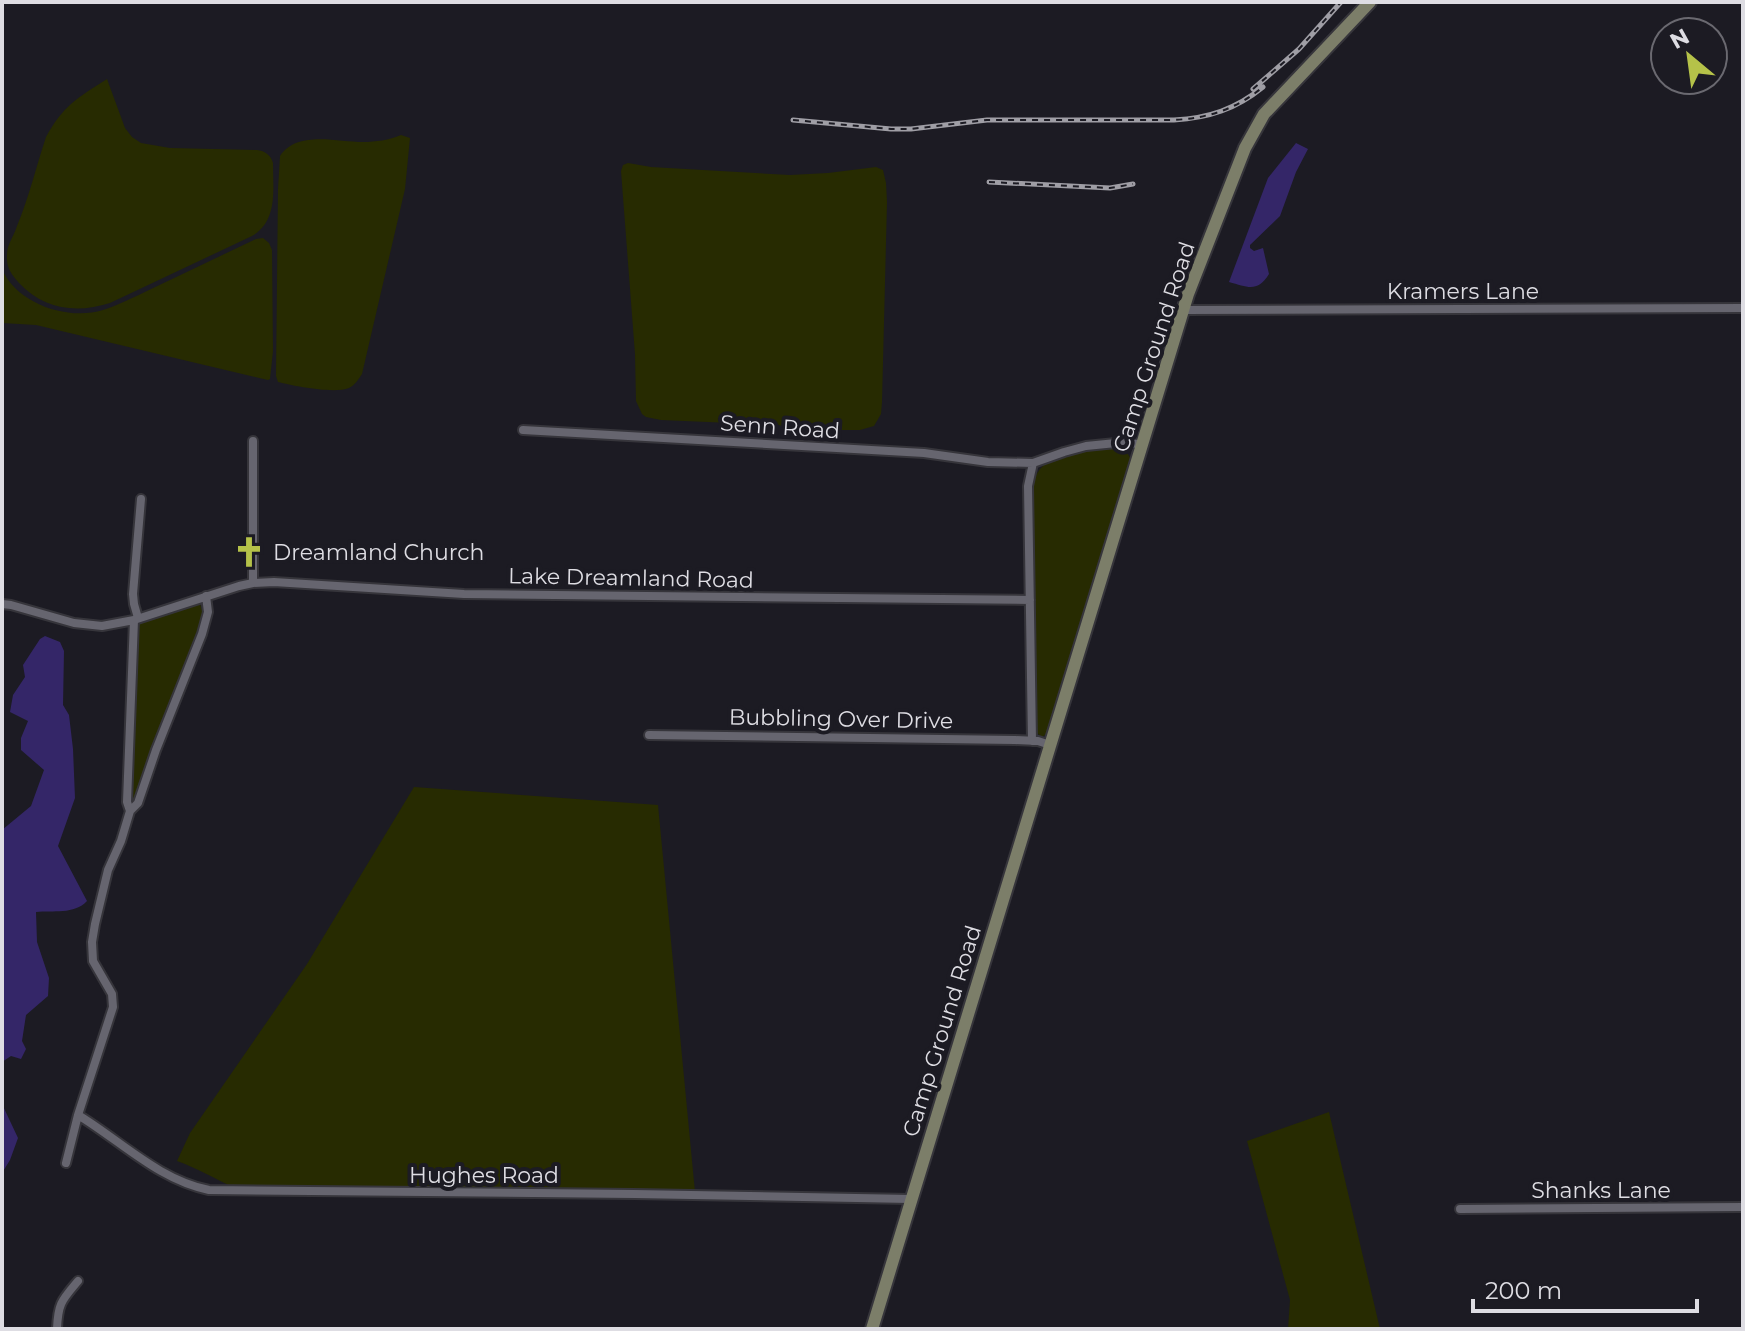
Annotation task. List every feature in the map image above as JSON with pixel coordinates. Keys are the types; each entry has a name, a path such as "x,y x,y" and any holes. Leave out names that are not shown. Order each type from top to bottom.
{"street":[{"name":"Camp Ground Road","path":"872,1329 1183,310 1251,135 1279,97 1370,2"},
{"name":"Kramers Lane","path":"1183,310 1743,308"},
{"name":"Senn Road","path":"523,430 924,453 988,462 1033,463"},
{"path":"253,441 253,583"},
{"path":"1050,745 1032,741 1028,486 1033,463 1086,446 1143,444"},
{"path":"130,811 127,802 136,619 133,594 141,499"},
{"name":"Lake Dreamland Road","path":"2,604 88,625 121,623 253,583 464,594 1030,600"},
{"path":"66,1163 113,1007 112,994 92,958 95,924 108,870 130,811 138,803 202,634 208,612 206,596"},
{"name":"Bubbling Over Drive","path":"649,735 1032,741"},
{"name":"Hughes Road","path":"78,1115 172,1178 209,1190 911,1199"},
{"name":"Shanks Lane","path":"1460,1209 1743,1207"},
{"path":"57,1329 58,1308 78,1281"}],"green space":[{"path":"107,79 125,128 141,143 170,148 257,150 267,154 273,163 272,204 266,222 252,236 110,303 85,308 61,307 39,299 19,283 8,267 7,251 46,137 72,104"},
{"path":"401,135 410,138 405,189 362,374 353,385 342,390 314,389 278,382 280,156 287,148 307,140 368,142"},
{"path":"623,165 790,175 876,167 883,170 887,202 882,402 881,414 874,426 860,430 834,430 782,426 762,420 731,423 661,420 642,414 636,401 621,171"},
{"path":"263,238 272,250 273,351 268,380 36,325 2,323 2,269 19,292 31,300 60,311 89,313 121,303"},
{"path":"1125,449 1132,461 1048,733 1042,737 1034,723 1032,487 1040,469 1055,458 1074,452"},
{"path":"197,603 203,613 201,625 133,803 136,627 141,622"},
{"path":"414,787 658,805 695,1192 235,1188 177,1161 190,1133 307,964"},
{"path":"1329,1112 1380,1329 1288,1329 1290,1300 1247,1141"}],"shaded area":[{"path":"1296,143 1308,149 1280,216 1250,245 1254,251 1263,248 1269,274 1256,286 1229,282 1268,178"},
{"path":"45,636 60,642 64,651 63,705 69,715 73,749 75,798 58,846 87,901 70,910 36,912 37,942 49,978 48,996 26,1015 22,1041 26,1049 21,1059 11,1056 2,1062 2,830 31,806 44,770 21,750 21,738 28,721 10,712 13,695 25,677 23,665"},
{"path":"2,1104 18,1138 2,1173"}],"railway":[{"path":"1253,89 1299,49 1341,2"},
{"path":"793,120 891,129 987,120 1174,120 1222,111 1263,87"},
{"path":"989,182 1110,188 1133,184"}],"place":[{"name":"Dreamland Church","path":"249,552"}]}
